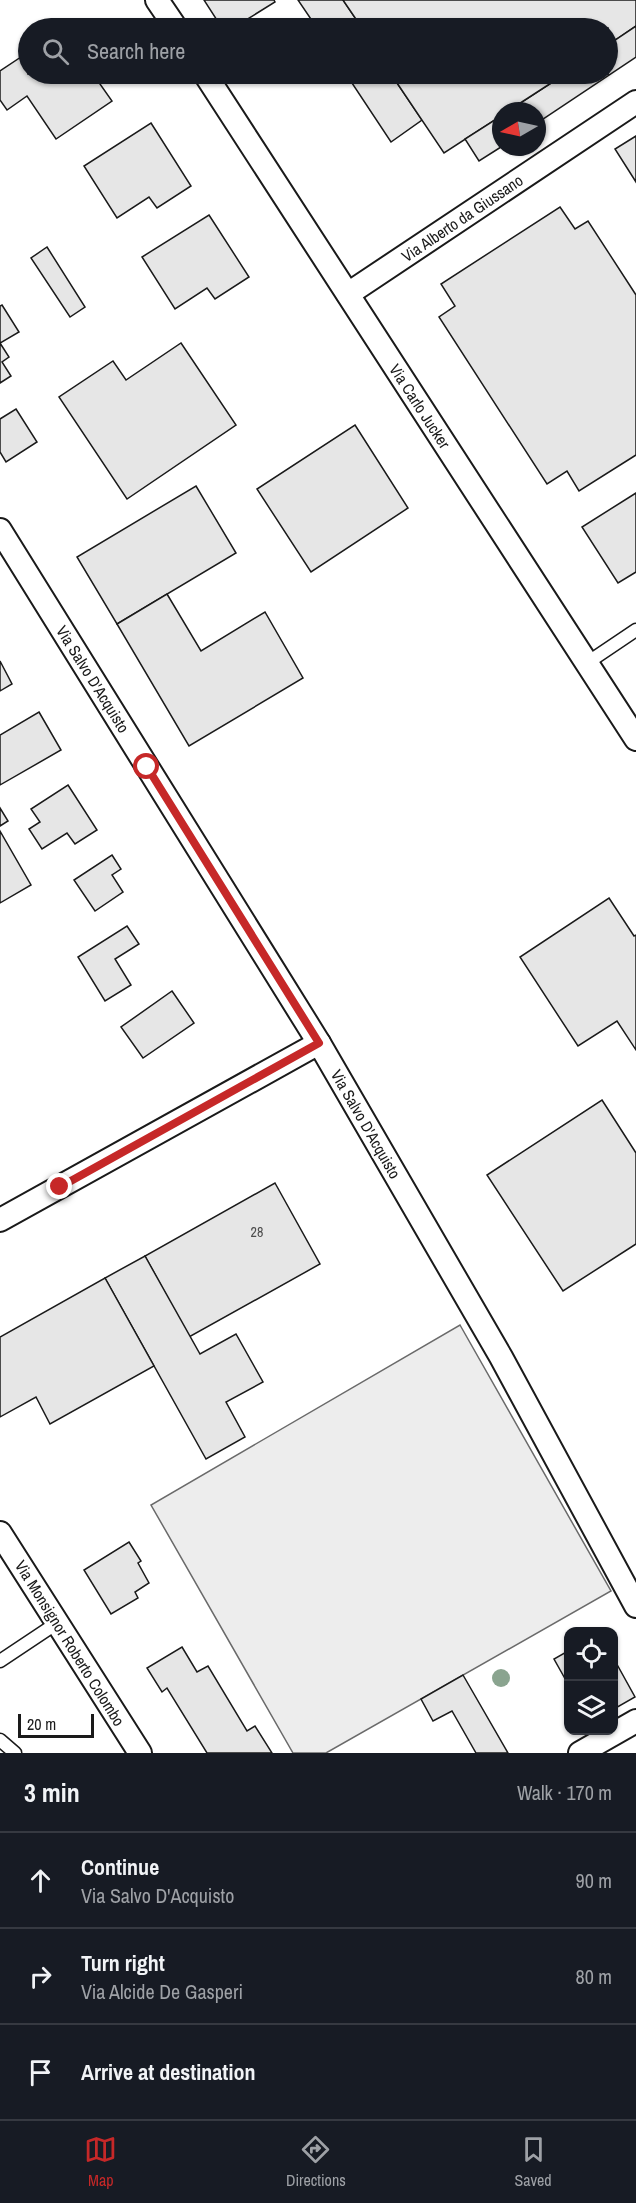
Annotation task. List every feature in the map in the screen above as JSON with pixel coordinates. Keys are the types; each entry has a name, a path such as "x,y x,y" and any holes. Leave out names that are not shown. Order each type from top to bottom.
{"street":[{"path":"157,0 169,18"},
{"name":"Via Carlo Jucker","path":"212,84 636,739"},
{"name":"Via Alberto da Giussano","path":"348,294 636,102"},
{"name":"Via Salvo D'Acquisto","path":"0,530 319,1043 501,1358 636,1606"},
{"path":"0,1220 319,1043"},
{"name":"Via Monsignor Roberto Colombo","path":"0,1533 140,1753"},
{"path":"580,1753 636,1721"}],"lane":[{"path":"587,663 636,630"},
{"path":"0,1661 57,1623"},
{"path":"0,1740 15,1753"}],"shaded area":[{"path":"460,1325 611,1591 326,1753 293,1753 151,1505"}],"building":[{"path":"204,0 274,0 275,2 249,18 216,18"},
{"path":"298,0 343,0 355,18 310,18"},
{"path":"343,0 636,0 636,26 618,38 618,18 355,18"},
{"path":"636,26 636,57 618,69 618,38"},
{"path":"18,59 18,84 100,84 112,101 56,139 27,96 7,110 0,100 0,71"},
{"path":"353,84 398,84 422,120 391,142"},
{"path":"398,84 550,84 522,102 492,102 492,122 444,153"},
{"path":"550,84 596,84 546,117 546,102 522,102"},
{"path":"492,122 492,153 479,161 465,139"},
{"path":"151,123 191,186 157,208 149,197 117,218 84,166"},
{"path":"636,136 636,182 615,149"},
{"path":"560,207 575,229 588,221 636,295 636,455 579,491 567,471 547,484 439,317 455,306 441,284"},
{"path":"209,215 249,277 215,299 207,288 175,309 142,257"},
{"path":"47,247 85,307 70,317 31,258"},
{"path":"2,305 19,332 0,343 0,306"},
{"path":"0,343 9,357 2,362 11,376 0,383"},
{"path":"181,343 236,425 127,499 59,397 113,361 126,380"},
{"path":"16,409 37,442 6,462 0,452 0,419"},
{"path":"355,425 408,508 311,572 257,489"},
{"path":"196,486 236,553 117,624 77,557"},
{"path":"636,493 636,572 618,583 582,527"},
{"path":"167,594 201,651 265,612 303,678 189,746 117,624"},
{"path":"0,661 12,684 0,691"},
{"path":"39,712 61,750 0,785 0,735"},
{"path":"68,785 97,830 75,844 67,833 42,849 29,829 40,822 31,809"},
{"path":"0,808 8,821 0,826"},
{"path":"0,831 31,885 0,903"},
{"path":"112,855 121,869 112,875 123,892 95,911 74,880"},
{"path":"609,898 634,936 636,935 636,1050 617,1021 578,1046 520,957"},
{"path":"127,926 139,944 115,959 131,985 105,1001 78,957"},
{"path":"172,991 194,1023 143,1058 121,1027"},
{"path":"602,1100 636,1153 636,1244 563,1291 487,1175"},
{"path":"275,1183 320,1264 189,1337 145,1256"},
{"path":"145,1256 200,1354 236,1334 263,1382 226,1402 245,1437 206,1459 105,1278"},
{"path":"105,1278 154,1366 50,1424 36,1397 0,1417 0,1337"},
{"path":"129,1542 141,1561 138,1563 149,1583 135,1592 138,1598 111,1614 84,1570"},
{"path":"182,1647 197,1672 208,1666 247,1731 255,1726 272,1753 207,1753 167,1688 162,1692 147,1668"},
{"path":"564,1653 564,1677 554,1659"},
{"path":"618,1666 635,1697 618,1707"},
{"path":"463,1675 508,1753 476,1753 452,1711 433,1721 421,1699"}],"route":[{"path":"60,1187 319,1043 147,767"}]}
